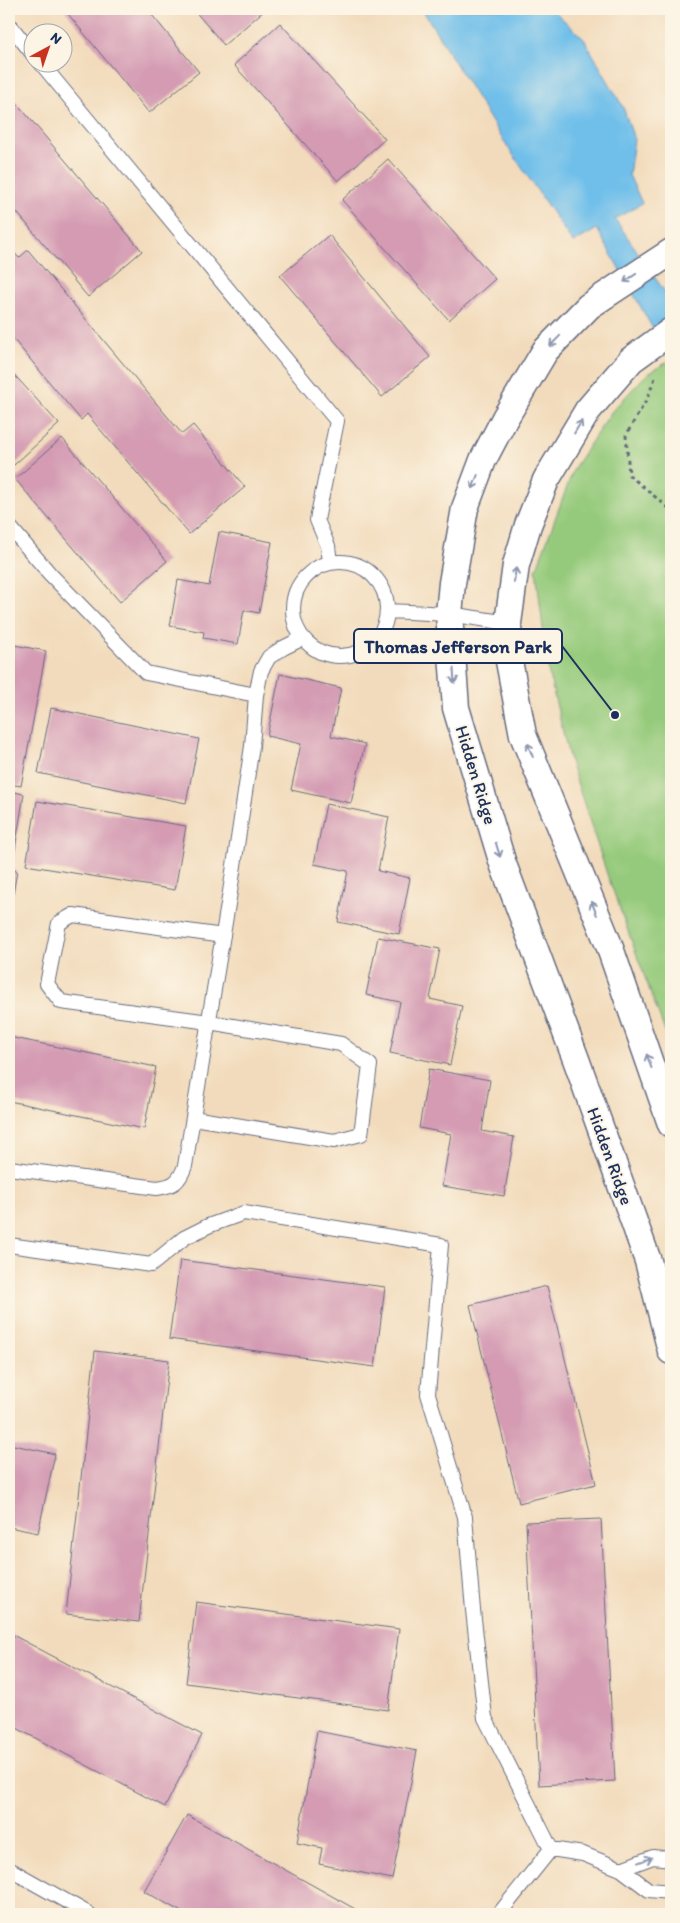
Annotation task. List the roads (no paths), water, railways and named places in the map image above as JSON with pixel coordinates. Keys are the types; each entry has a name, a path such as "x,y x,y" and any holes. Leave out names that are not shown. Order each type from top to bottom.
{"street":[{"name":"Hidden Ridge","path":"671,252 588,306 545,351 505,418 483,460 465,508 452,583 450,614 456,708 497,846 648,1261 671,1351"},
{"path":"671,331 631,360 588,410 546,480 528,525 516,566 508,623 509,661 523,735 609,945 671,1124"}],"lane":[{"path":"9,24 22,40"},
{"path":"48,72 337,421 317,520 328,546 330,562"},
{"path":"9,526 50,574 146,673 256,695"},
{"path":"341,561 355,563 378,579 385,592 388,611 387,620 381,634 372,645 360,652 346,656 334,656 312,647 303,638 297,628 293,605 296,591 303,578 314,569 330,562 341,561"},
{"path":"388,611 450,614 508,623"},
{"path":"9,1168 157,1188 169,1186 180,1178 185,1166 223,936 252,746 256,695 262,671 270,658 283,648 303,638"},
{"path":"193,1118 334,1141 361,1134 370,1066 341,1044 209,1022 61,1002 47,984 58,923 73,915 223,936"},
{"path":"9,1245 151,1266 184,1238 208,1226 244,1213 441,1245 428,1394 465,1517 485,1718 551,1849"},
{"path":"551,1849 583,1854 621,1869 649,1890 671,1892"},
{"path":"499,1914 551,1849"},
{"path":"621,1869 653,1857 671,1859"},
{"path":"9,1869 89,1914"}],"water":[{"path":"422,9 552,9 584,39 623,107 634,139 629,175 642,203 615,219 671,301 671,361 597,229 573,243 503,140"}],"place":[{"name":"Thomas Jefferson Park","path":"615,715"}]}
